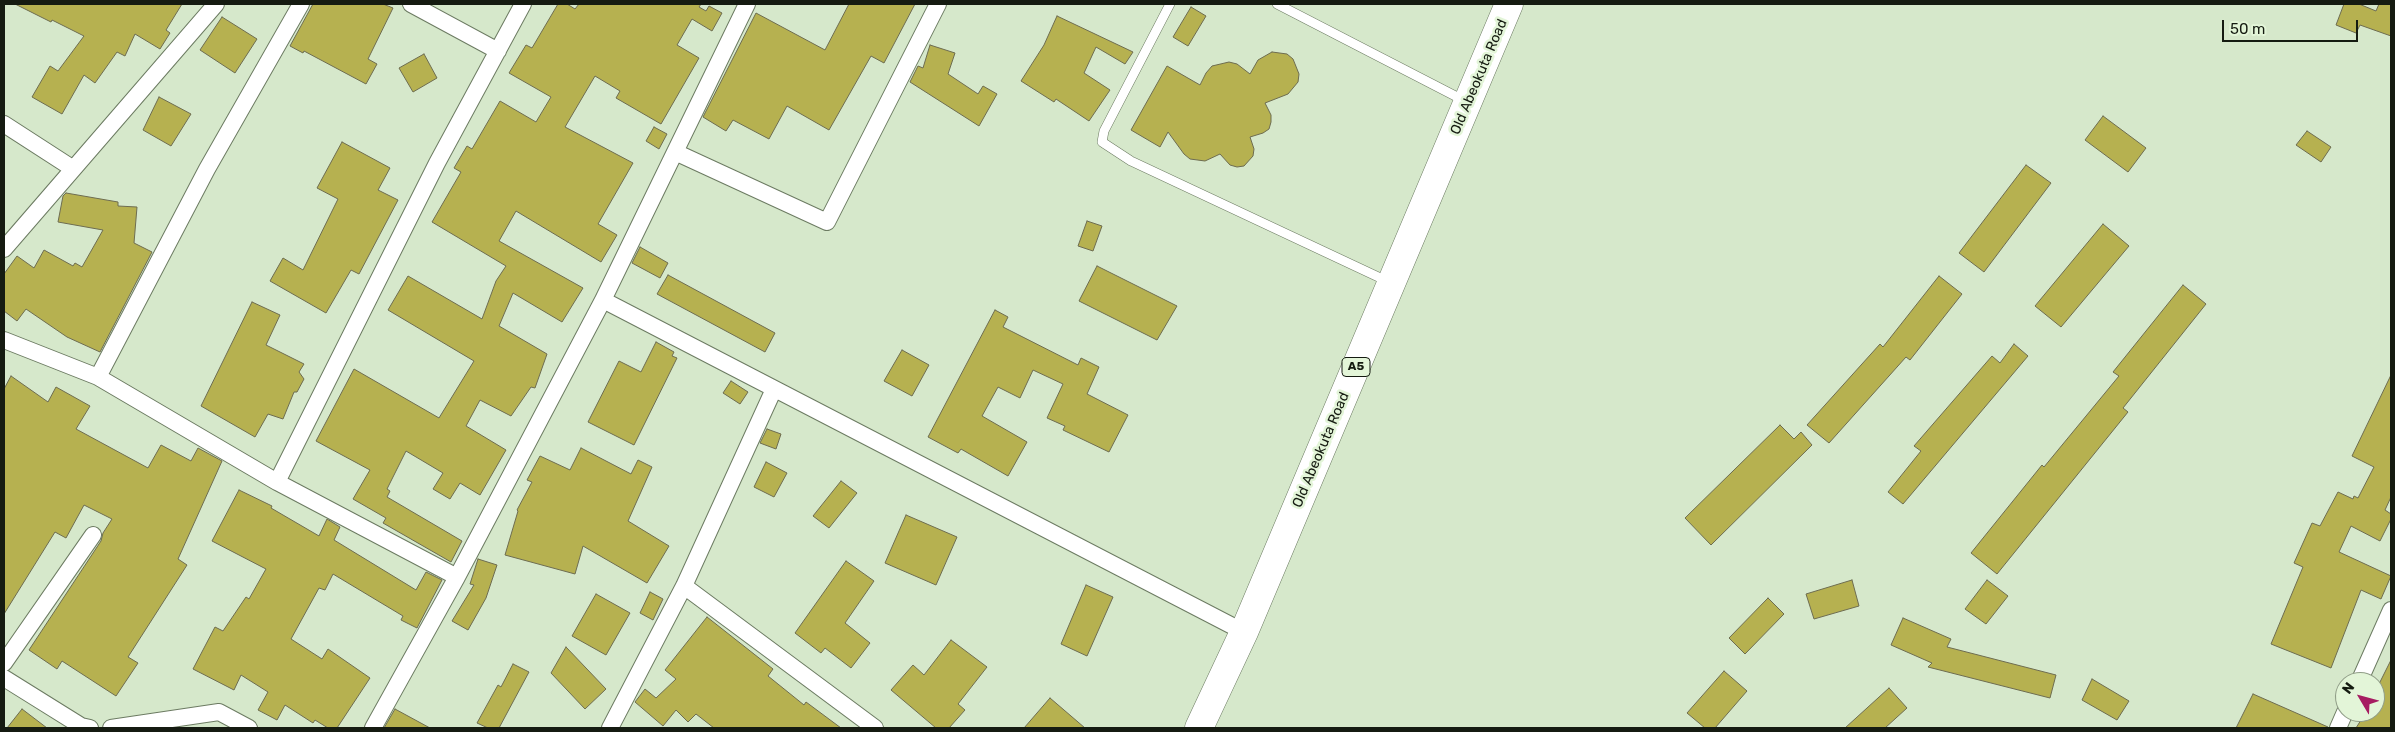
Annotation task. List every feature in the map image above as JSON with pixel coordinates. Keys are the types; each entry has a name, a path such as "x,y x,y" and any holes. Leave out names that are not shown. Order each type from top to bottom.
{"highway":[{"name":"Old Abeokuta Road","path":"1199,728 1244,632 1509,4"}],"street":[{"path":"4,249 72,168 216,4"},
{"path":"98,377 207,169 301,4"},
{"path":"410,4 498,52"},
{"path":"277,482 433,172 523,4"},
{"path":"373,728 457,577 603,300 747,4"},
{"path":"675,152 827,222 938,4"},
{"path":"4,124 72,168"},
{"path":"603,300 1244,632"},
{"path":"4,340 98,377 277,482 457,577"},
{"path":"610,728 684,586 774,389"},
{"path":"4,663 93,535"},
{"path":"684,586 875,728"},
{"path":"2363,672 2391,610"},
{"path":"4,678 83,727"},
{"path":"112,728 219,712 248,728"}],"lane":[{"path":"1170,4 1104,131 1102,142 1131,161 1392,284"},
{"path":"1276,4 1468,103"}],"building":[{"path":"15,4 182,4 166,30 170,33 160,49 135,34 125,56 117,52 95,83 84,75 62,114 32,97 50,66 58,71 84,36"},
{"path":"313,4 383,4 393,8 368,59 377,64 366,84 304,51 303,53 290,46"},
{"path":"558,4 567,4 575,9 579,4 701,4 699,7 706,11 709,6 722,13 712,31 692,19 677,45 699,58 661,124 616,98 620,91 595,76 565,127 633,163 598,224 617,235 601,262 516,211 499,241 583,288 562,322 513,293 499,326 547,354 535,388 531,387 511,416 480,400 466,426 506,450 480,495 460,483 450,499 433,489 443,473 406,451 387,489 390,491 387,497 462,541 451,562 383,523 386,518 353,499 370,470 316,441 354,369 439,418 474,361 388,310 408,276 482,319 496,281 506,266 432,222 461,172 454,168 467,146 472,149 500,101 536,122 551,97 509,73 526,45 532,48"},
{"path":"849,4 915,4 884,63 871,56 829,130 787,106 769,139 733,120 726,131 703,117 756,13 825,50"},
{"path":"2344,4 2359,4 2376,11 2379,4 2391,4 2391,36 2360,25 2356,33 2336,25"},
{"path":"1191,7 1206,16 1188,46 1173,37"},
{"path":"1057,16 1133,52 1125,64 1096,47 1084,73 1110,90 1089,121 1056,99 1054,102 1021,81 1044,45"},
{"path":"222,17 257,39 235,73 200,50"},
{"path":"930,45 955,53 948,74 978,94 983,86 997,94 979,126 910,82 918,66 923,68"},
{"path":"1272,52 1287,54 1293,59 1299,74 1298,82 1288,94 1265,103 1271,115 1269,129 1250,137 1254,149 1253,156 1244,166 1230,165 1220,154 1205,161 1190,159 1168,132 1160,147 1131,130 1167,66 1200,85 1212,66 1229,62 1237,64 1250,74 1258,60"},
{"path":"424,54 437,78 413,92 399,68"},
{"path":"159,97 191,114 171,146 143,130"},
{"path":"2103,116 2146,148 2128,172 2085,140"},
{"path":"654,127 667,134 659,149 646,141"},
{"path":"2307,131 2331,147 2321,162 2296,145"},
{"path":"342,142 390,168 378,190 398,200 359,274 351,270 326,313 270,281 283,258 303,270 338,199 317,188"},
{"path":"2026,165 2051,183 1984,272 1959,253"},
{"path":"66,193 118,202 118,206 137,207 134,243 152,252 100,352 67,337 26,309 17,321 4,311 4,274 17,256 34,268 44,250 73,266 75,263 82,267 103,230 58,222 63,196"},
{"path":"1087,221 1102,226 1093,251 1078,246"},
{"path":"2103,224 2129,246 2061,327 2035,306"},
{"path":"640,247 668,263 660,278 632,263"},
{"path":"1097,266 1177,306 1157,340 1079,301"},
{"path":"668,275 775,333 765,352 657,294"},
{"path":"1939,276 1962,294 1910,360 1906,357 1829,443 1807,425 1880,344 1883,347"},
{"path":"2183,285 2206,304 2123,408 2128,412 1997,574 1971,553 2042,465 2044,467 2119,376 2113,372"},
{"path":"252,302 280,315 266,345 304,364 299,372 304,379 297,392 294,392 283,419 268,414 255,437 201,406"},
{"path":"995,310 1008,317 1003,327 1078,365 1081,358 1099,367 1087,394 1128,415 1109,452 1063,430 1065,426 1047,418 1063,384 1033,370 1020,398 998,387 982,416 1027,442 1008,476 961,449 958,453 928,437"},
{"path":"656,342 674,352 672,356 677,358 634,445 588,422 619,361 641,372"},
{"path":"2014,344 2028,356 1903,504 1888,492 1921,451 1914,446 1992,356 2000,363"},
{"path":"902,350 929,365 912,396 884,381"},
{"path":"2391,375 2391,497 2385,510 2391,514 2391,519 2380,541 2351,526 2339,552 2391,576 2381,599 2361,590 2331,668 2271,644 2303,567 2294,563 2312,523 2320,526 2338,492 2353,499 2354,496 2358,498 2374,467 2352,456"},
{"path":"11,376 48,402 56,387 90,406 76,429 148,468 161,445 191,461 198,448 222,461 178,559 187,565 128,657 138,663 116,696 62,661 57,669 29,650 101,541 103,533 112,519 84,505 66,538 55,532 4,614 4,389"},
{"path":"731,381 748,392 740,404 723,393"},
{"path":"1780,425 1794,439 1801,432 1812,445 1711,545 1685,518"},
{"path":"767,429 781,434 776,449 760,443"},
{"path":"581,448 631,474 638,460 652,467 628,521 669,546 647,583 583,546 575,574 505,555 517,510 532,482 527,480 540,456 570,470"},
{"path":"766,462 787,473 774,497 754,487"},
{"path":"841,481 857,493 829,528 813,516"},
{"path":"239,490 272,506 271,508 319,536 327,519 340,527 334,540 416,590 426,572 442,580 417,628 401,620 403,616 333,574 325,590 319,588 291,639 322,659 328,649 370,678 337,728 328,728 315,720 313,723 285,705 277,720 258,710 268,692 241,675 234,690 193,669 215,627 223,631 246,597 249,599 266,569 212,541"},
{"path":"906,515 957,537 936,585 885,563"},
{"path":"478,559 497,565 486,598 468,630 452,621 474,585 470,584"},
{"path":"846,561 874,581 845,623 870,643 851,668 825,648 821,653 795,633"},
{"path":"1852,580 1859,606 1814,619 1806,594"},
{"path":"1987,580 2008,596 1986,624 1965,609"},
{"path":"1086,585 1113,597 1087,656 1061,644"},
{"path":"650,592 663,599 653,620 640,613"},
{"path":"596,594 630,613 606,655 572,636"},
{"path":"1768,598 1784,614 1745,654 1729,638"},
{"path":"707,617 773,669 768,676 804,705 806,702 841,728 714,728 696,714 688,722 676,710 663,726 635,702 645,689 656,698 676,679 665,670"},
{"path":"1903,618 1951,639 1947,647 2056,675 2050,698 1928,667 1932,663 1891,645"},
{"path":"951,640 987,667 958,704 965,710 949,728 936,728 891,690 913,665 924,675"},
{"path":"566,647 606,689 585,709 551,673"},
{"path":"2391,660 2391,728 2356,728 2360,722 2385,722 2385,672"},
{"path":"513,664 529,672 499,728 488,728 477,723 498,685 501,687"},
{"path":"1724,671 1747,691 1715,728 1705,728 1687,713"},
{"path":"2092,679 2129,701 2117,720 2082,700"},
{"path":"1889,688 1907,708 1885,728 1845,728"},
{"path":"2253,694 2328,727 2328,728 2236,728"},
{"path":"1050,698 1085,728 1024,728"},
{"path":"22,709 47,728 7,728"},
{"path":"395,709 430,728 384,728"}]}
